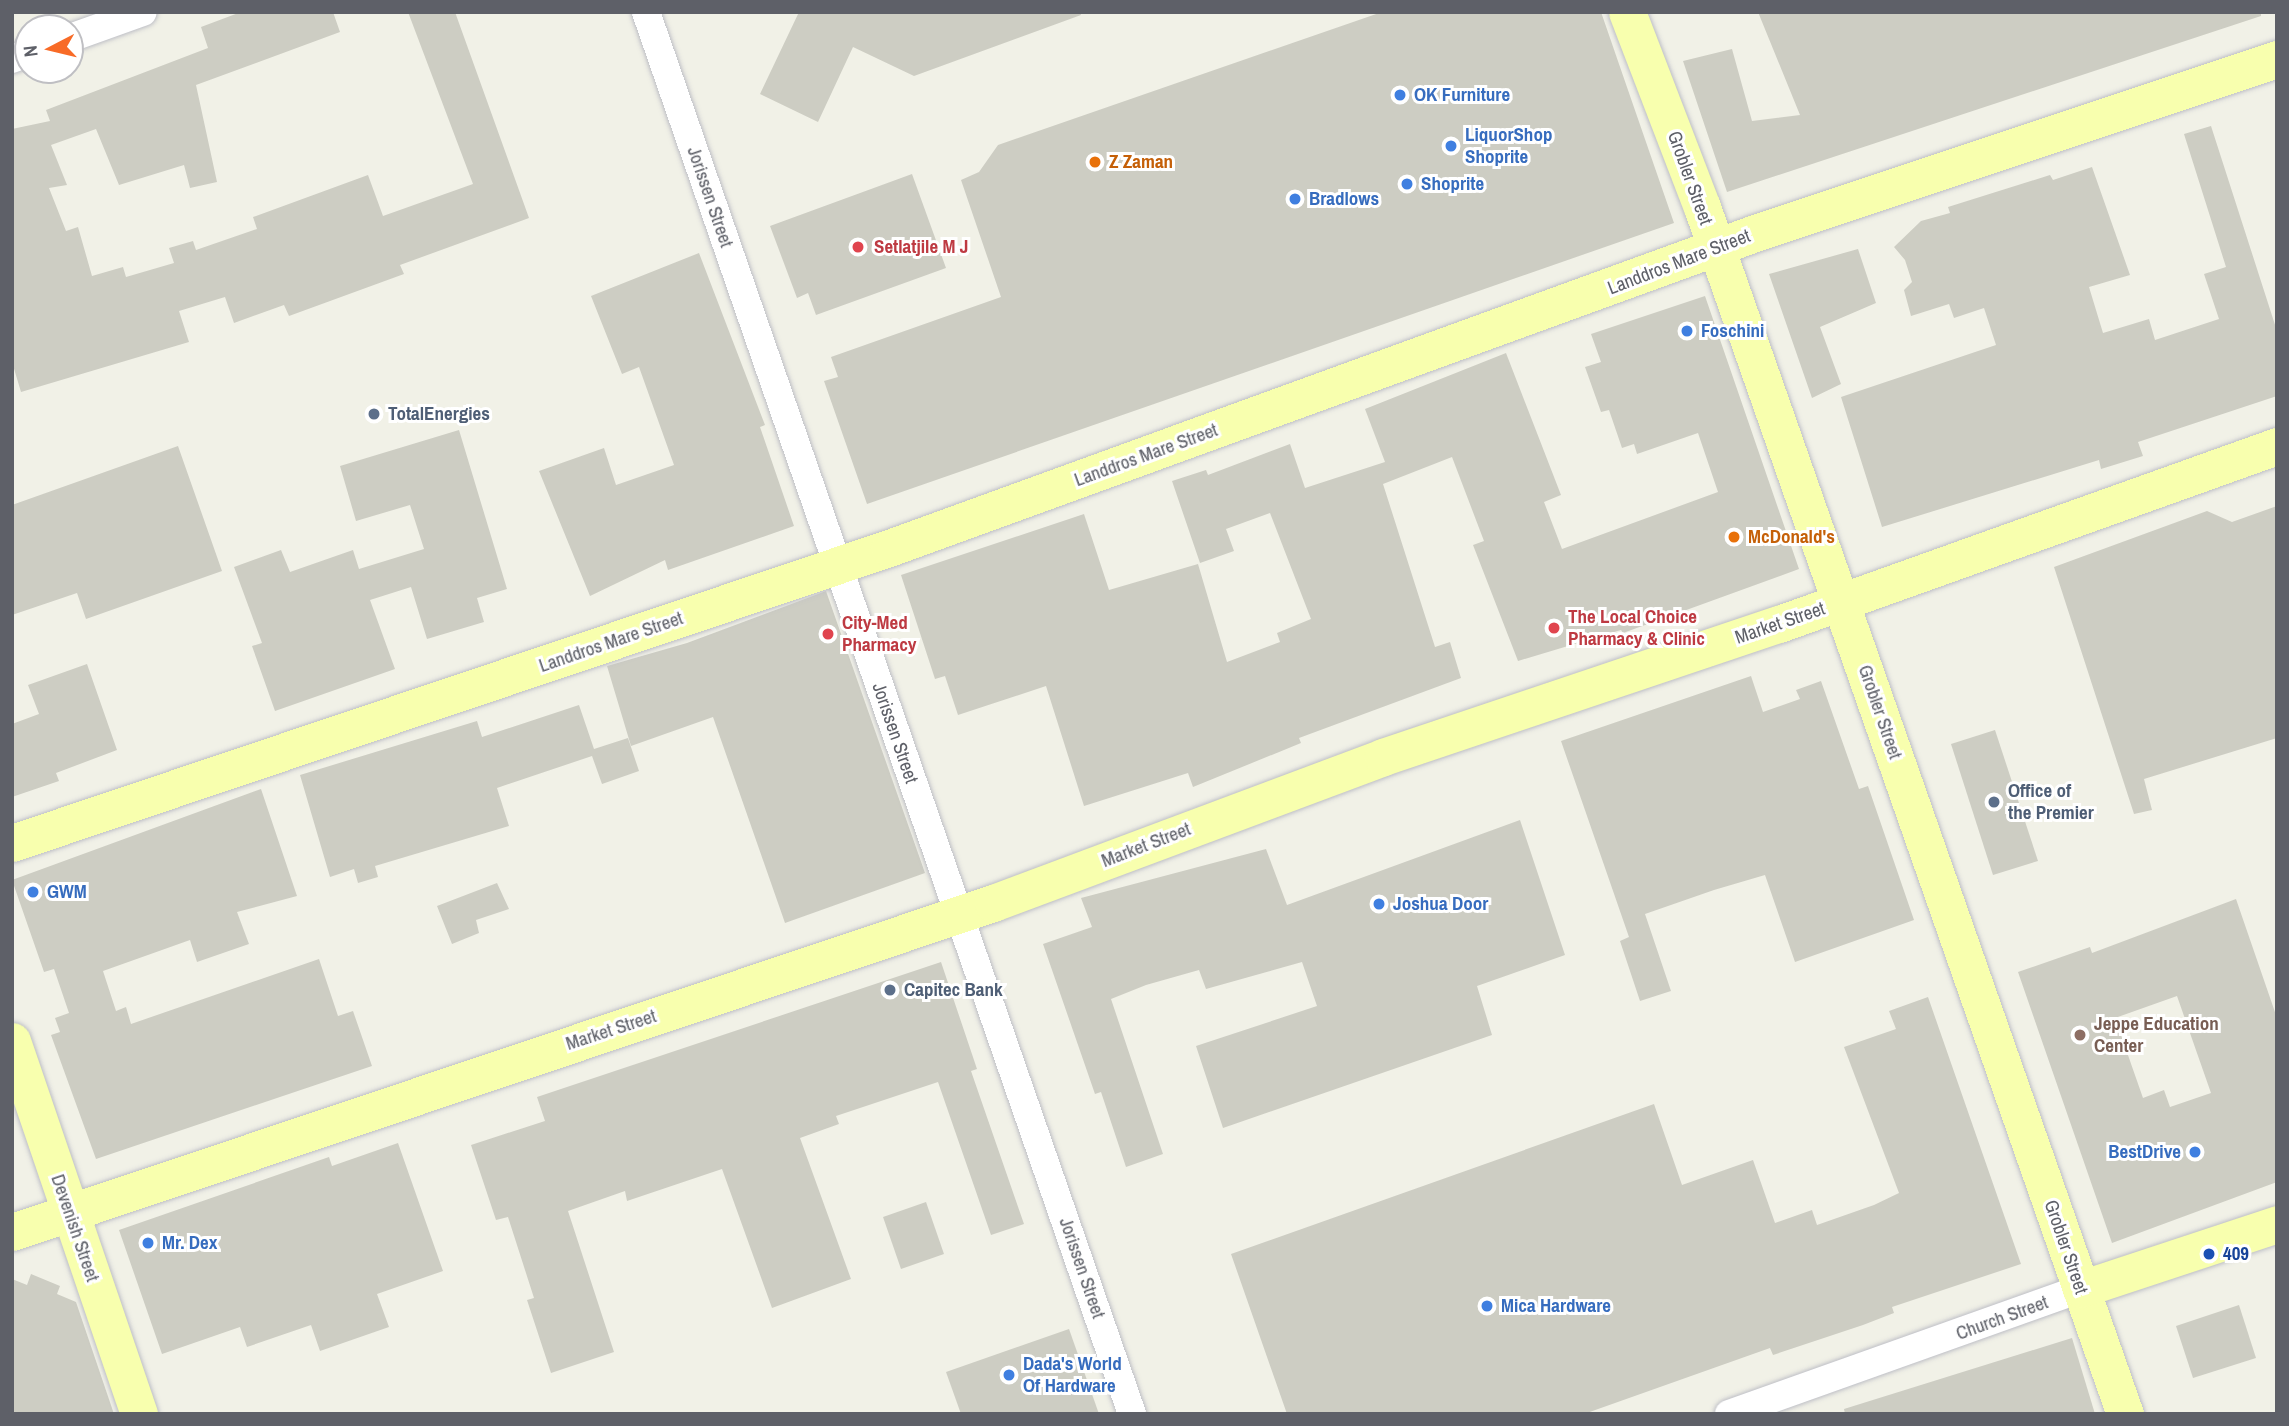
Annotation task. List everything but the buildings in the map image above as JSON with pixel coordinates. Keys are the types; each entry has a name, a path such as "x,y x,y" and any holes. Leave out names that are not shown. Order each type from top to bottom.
{"main road":[{"name":"Grobler Street","path":"1627,12 1716,251 2125,1414"},
{"name":"Landdros Mare Street","path":"12,844 836,565 1716,251 1755,233 2277,59"},
{"name":"Market Street","path":"12,1232 958,915 1383,757 1839,602 2277,446"},
{"name":"Devenish Street","path":"12,1041 139,1414"},
{"name":"Church Street","path":"2081,1289 2277,1224"}],"street":[{"path":"84,33 143,12"},
{"name":"Jorissen Street","path":"646,12 1132,1414"},
{"name":"Church Street","path":"1729,1414 2081,1289"}],"place":[{"name":"OK Furniture","path":"1400,95"},
{"name":"LiquorShop Shoprite","path":"1451,146"},
{"name":"Z Zaman","path":"1095,162"},
{"name":"Shoprite","path":"1407,184"},
{"name":"Bradlows","path":"1295,199"},
{"name":"Setlatjile M J","path":"858,247"},
{"name":"Foschini","path":"1687,331"},
{"name":"TotalEnergies","path":"374,414"},
{"name":"McDonald's","path":"1734,537"},
{"name":"The Local Choice Pharmacy & Clinic","path":"1554,628"},
{"name":"City-Med Pharmacy","path":"828,634"},
{"name":"Office of the Premier","path":"1994,802"},
{"name":"GWM","path":"33,892"},
{"name":"Joshua Door","path":"1379,904"},
{"name":"Capitec Bank","path":"890,990"},
{"name":"Jeppe Education Center","path":"2080,1035"},
{"name":"BestDrive","path":"2195,1152"},
{"name":"Mr. Dex","path":"148,1243"},
{"name":"409","path":"2209,1254"},
{"name":"Mica Hardware","path":"1487,1306"},
{"name":"Dada's World Of Hardware","path":"1009,1375"}]}
